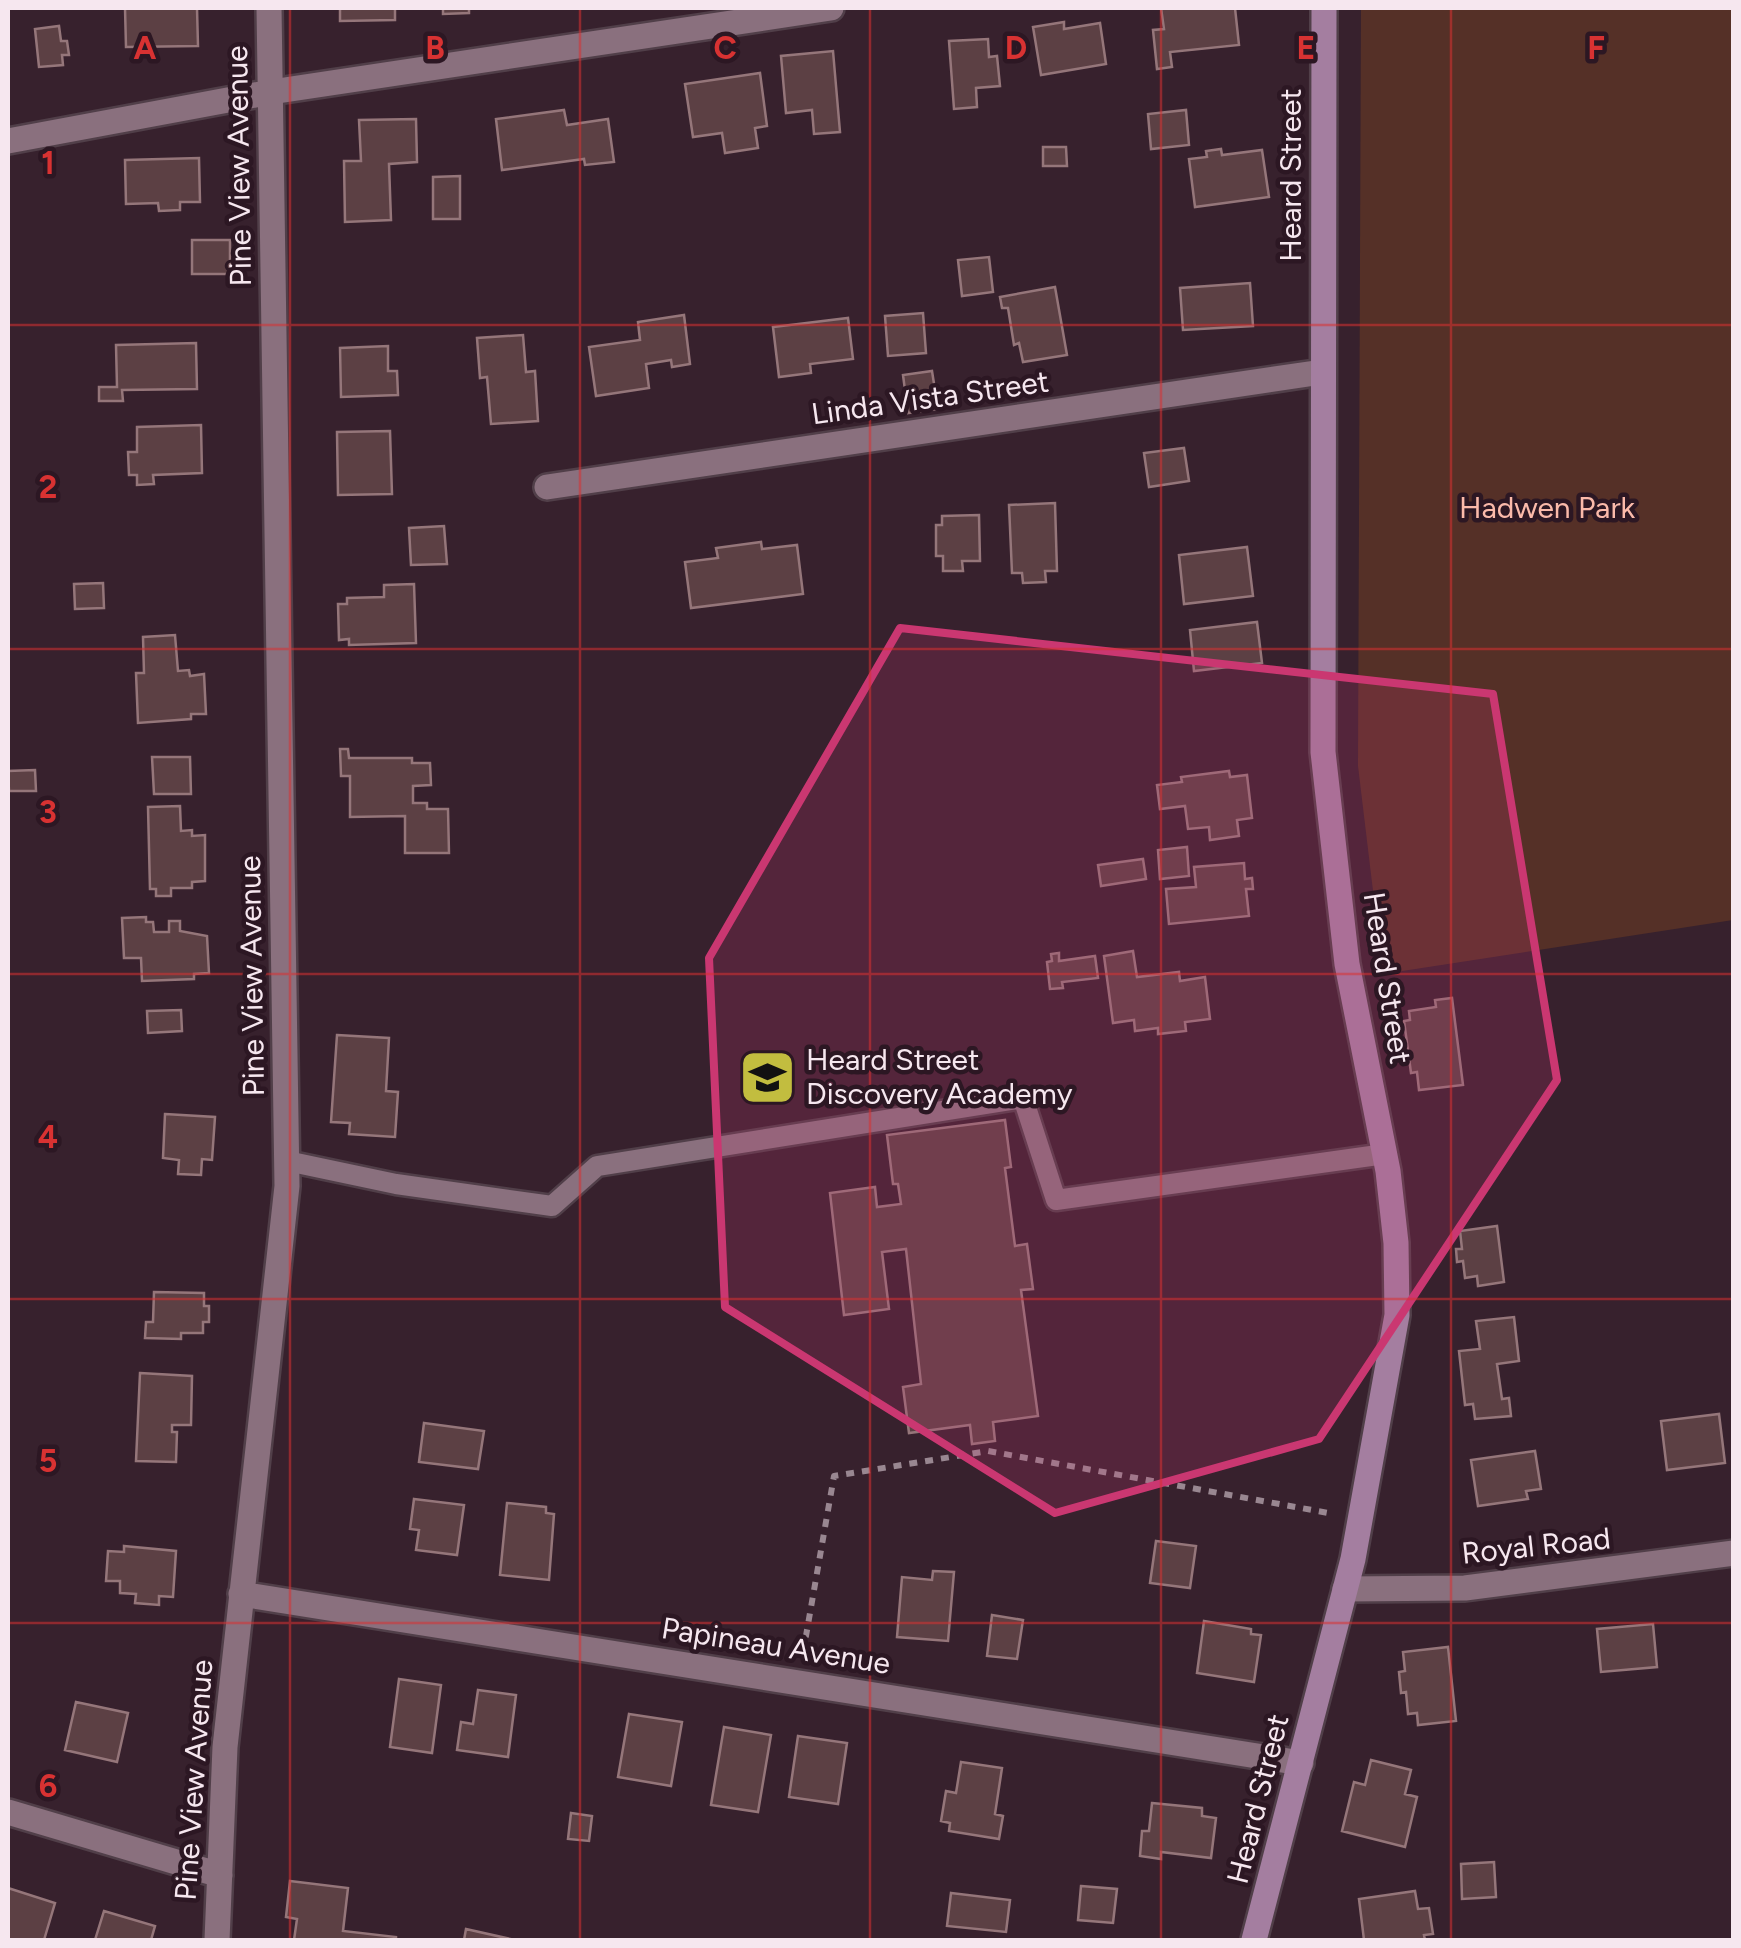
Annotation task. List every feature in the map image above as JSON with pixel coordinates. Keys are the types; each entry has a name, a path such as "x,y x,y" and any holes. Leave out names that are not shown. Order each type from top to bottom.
{"street":[{"name":"Pine View Avenue","path":"217,1940 225,1747 287,1161 269,8"},
{"path":"8,140 271,92 831,8"},
{"name":"Heard Street","path":"1254,1940 1346,1589 1397,1315 1396,1242 1385,1154 1347,964 1323,752 1324,8"},
{"name":"Linda Vista Street","path":"547,487 1322,372"},
{"name":"Royal Road","path":"1346,1589 1465,1588 1734,1553"},
{"name":"Papineau Avenue","path":"240,1594 1302,1763"},
{"path":"8,1812 220,1875"}],"lane":[{"path":"287,1161 396,1184 552,1206 597,1166 1024,1098 1056,1200 1385,1154"}],"path":[{"path":"798,1682 834,1476 988,1451 1360,1518"}],"highlighted area":[{"path":"900,628 1493,694 1557,1080 1319,1439 1055,1513 725,1307 709,958"}],"green space":[{"name":"Hadwen Park","path":"1361,8 1733,8 1733,920 1383,974 1358,766"}],"building":[{"path":"125,8 197,8 198,46 126,47"},
{"path":"340,8 395,8 395,20 340,21"},
{"path":"443,8 469,8 469,13 443,14"},
{"path":"1161,8 1235,8 1239,45 1170,52 1172,67 1157,69 1153,30 1164,29"},
{"path":"1064,22 1064,29 1100,23 1106,64 1041,75 1033,27"},
{"path":"59,26 69,55 62,55 63,65 39,67 35,29"},
{"path":"988,39 989,57 997,56 1000,86 976,88 977,107 954,109 949,41"},
{"path":"833,51 840,132 814,134 812,110 786,113 781,56"},
{"path":"760,73 767,126 755,128 758,148 725,153 722,133 693,137 685,84"},
{"path":"564,110 567,125 608,119 614,162 585,165 584,159 502,170 496,119"},
{"path":"1186,110 1189,145 1151,149 1148,114"},
{"path":"416,119 417,162 389,164 391,220 345,222 344,161 361,161 359,120"},
{"path":"1043,147 1066,147 1067,166 1043,166"},
{"path":"1221,149 1222,155 1262,150 1269,197 1195,207 1189,159 1207,157 1206,151"},
{"path":"199,158 200,202 180,202 180,210 159,211 158,203 126,204 125,160"},
{"path":"460,176 460,219 433,219 433,177"},
{"path":"192,240 230,240 230,274 192,274"},
{"path":"989,257 993,292 962,296 958,260"},
{"path":"1250,283 1253,326 1183,330 1180,288"},
{"path":"1055,287 1067,355 1023,362 1019,343 1014,345 1008,308 1002,308 1000,297"},
{"path":"923,313 926,353 888,356 885,316"},
{"path":"684,315 690,364 672,367 671,360 646,364 649,388 596,396 589,347 640,340 638,322"},
{"path":"848,318 853,359 810,364 811,373 779,377 773,327"},
{"path":"523,335 526,372 535,371 538,421 491,424 487,377 480,378 477,338"},
{"path":"196,343 197,389 122,390 123,401 99,401 99,387 117,387 116,345"},
{"path":"388,346 388,371 397,371 398,395 341,397 340,348"},
{"path":"932,371 938,409 908,413 903,375"},
{"path":"201,425 202,473 153,475 154,484 137,485 137,475 129,475 128,452 137,452 137,427"},
{"path":"390,431 392,494 338,495 337,432"},
{"path":"1184,448 1189,481 1149,487 1144,453"},
{"path":"1055,503 1057,571 1045,571 1046,582 1023,583 1022,573 1012,573 1009,505"},
{"path":"979,515 980,561 962,561 963,571 943,571 943,556 936,556 936,525 942,525 942,516"},
{"path":"444,526 447,564 411,565 409,528"},
{"path":"761,542 762,549 797,545 803,594 691,608 685,562 718,558 716,548"},
{"path":"1247,547 1253,596 1184,604 1179,555"},
{"path":"103,583 104,608 75,609 74,584"},
{"path":"414,584 416,643 349,645 349,639 339,640 338,604 347,604 347,598 384,597 384,585"},
{"path":"1257,622 1262,663 1194,671 1190,630"},
{"path":"175,635 178,671 189,670 190,676 204,674 206,714 138,723 136,673 144,673 143,637"},
{"path":"340,749 348,749 349,758 412,758 412,763 430,763 431,785 413,786 413,803 427,803 427,809 448,809 449,853 405,853 405,816 350,817 350,776 341,776"},
{"path":"152,757 190,757 191,794 154,794"},
{"path":"35,770 36,791 9,791 8,771"},
{"path":"1229,771 1230,777 1247,775 1252,818 1237,820 1239,836 1210,840 1209,827 1188,829 1185,806 1160,809 1157,785 1182,782 1181,777"},
{"path":"180,806 181,831 192,830 192,836 205,835 205,881 192,882 192,888 171,888 171,896 156,896 156,889 150,889 148,807"},
{"path":"1187,847 1189,876 1160,879 1158,850"},
{"path":"1143,859 1146,879 1101,886 1098,865"},
{"path":"1244,863 1245,879 1252,878 1253,889 1246,889 1249,916 1169,924 1166,889 1196,887 1194,867"},
{"path":"146,917 146,922 153,922 154,932 169,932 169,921 180,921 180,931 207,936 209,973 194,974 194,979 142,981 141,958 124,958 122,918"},
{"path":"1133,951 1137,977 1179,972 1180,981 1205,977 1210,1019 1185,1022 1186,1031 1158,1034 1158,1028 1135,1031 1134,1020 1113,1023 1104,956"},
{"path":"1059,953 1059,961 1095,956 1098,978 1062,982 1063,988 1050,989 1047,962 1052,961 1051,954"},
{"path":"1452,998 1463,1085 1419,1090 1417,1072 1411,1073 1404,1021 1410,1020 1409,1011 1436,1007 1435,1000"},
{"path":"181,1010 182,1031 148,1033 147,1011"},
{"path":"337,1035 389,1038 386,1091 398,1092 395,1137 349,1134 350,1123 331,1122"},
{"path":"165,1114 215,1117 212,1160 202,1159 201,1175 178,1174 179,1160 163,1158"},
{"path":"1005,1120 1011,1167 1005,1168 1015,1246 1027,1244 1033,1289 1021,1290 1038,1416 993,1422 995,1441 972,1444 970,1425 909,1433 903,1387 921,1384 906,1249 882,1252 889,1309 844,1315 830,1193 875,1187 877,1207 901,1204 898,1184 893,1184 887,1135"},
{"path":"1497,1226 1504,1282 1478,1286 1477,1276 1465,1278 1463,1261 1457,1262 1456,1249 1462,1249 1460,1231"},
{"path":"154,1292 204,1293 209,1322 203,1322 203,1333 181,1333 181,1339 145,1338 146,1322 153,1322"},
{"path":"1514,1317 1519,1361 1497,1364 1502,1399 1509,1398 1511,1416 1475,1419 1473,1404 1465,1405 1459,1351 1480,1349 1476,1321"},
{"path":"140,1373 192,1376 191,1425 172,1425 172,1432 177,1432 176,1462 136,1461"},
{"path":"1719,1414 1725,1463 1667,1470 1661,1421"},
{"path":"424,1423 484,1431 478,1469 419,1462"},
{"path":"1535,1451 1541,1489 1526,1491 1528,1499 1478,1506 1471,1460"},
{"path":"414,1499 464,1505 457,1555 416,1550 419,1530 410,1529"},
{"path":"507,1503 546,1507 546,1513 554,1514 549,1580 500,1575"},
{"path":"1156,1541 1196,1546 1190,1588 1150,1583"},
{"path":"124,1546 176,1551 173,1597 159,1596 159,1605 135,1603 136,1594 120,1593 120,1581 106,1581 108,1551 124,1552"},
{"path":"933,1571 954,1572 948,1641 897,1637 902,1577 932,1580"},
{"path":"992,1615 1023,1620 1017,1659 987,1656"},
{"path":"1204,1621 1251,1629 1251,1634 1261,1635 1254,1682 1197,1673"},
{"path":"1653,1624 1657,1667 1601,1672 1597,1629"},
{"path":"1448,1647 1456,1721 1418,1725 1417,1713 1408,1714 1406,1692 1401,1693 1399,1672 1405,1671 1403,1652"},
{"path":"399,1679 441,1685 432,1753 390,1747"},
{"path":"478,1690 516,1695 508,1757 457,1750 461,1722 473,1724"},
{"path":"76,1702 128,1713 117,1762 65,1750"},
{"path":"629,1714 682,1722 671,1786 618,1777"},
{"path":"724,1727 771,1735 758,1812 711,1805"},
{"path":"798,1736 847,1743 838,1804 789,1797"},
{"path":"1371,1760 1411,1770 1405,1794 1417,1797 1405,1847 1342,1831 1354,1782 1365,1785"},
{"path":"961,1762 1002,1768 995,1814 1003,1816 999,1839 949,1831 950,1823 941,1821 946,1791 956,1793"},
{"path":"1152,1803 1202,1808 1202,1816 1216,1818 1211,1858 1161,1852 1161,1859 1140,1856 1142,1831 1149,1831"},
{"path":"571,1813 592,1816 589,1841 568,1839"},
{"path":"1494,1862 1496,1897 1462,1899 1461,1864"},
{"path":"290,1881 348,1888 343,1931 396,1940 294,1940 297,1919 286,1917"},
{"path":"1081,1886 1117,1889 1113,1923 1078,1920"},
{"path":"8,1888 55,1903 44,1940 8,1940"},
{"path":"1415,1891 1418,1909 1429,1908 1433,1934 1424,1935 1425,1940 1364,1940 1359,1899"},
{"path":"951,1893 1010,1900 1006,1932 947,1926"},
{"path":"104,1911 155,1926 151,1940 95,1940"},
{"path":"466,1929 515,1940 464,1940"}],"place":[{"name":"Heard Street Discovery Academy","path":"767,1077"}]}
